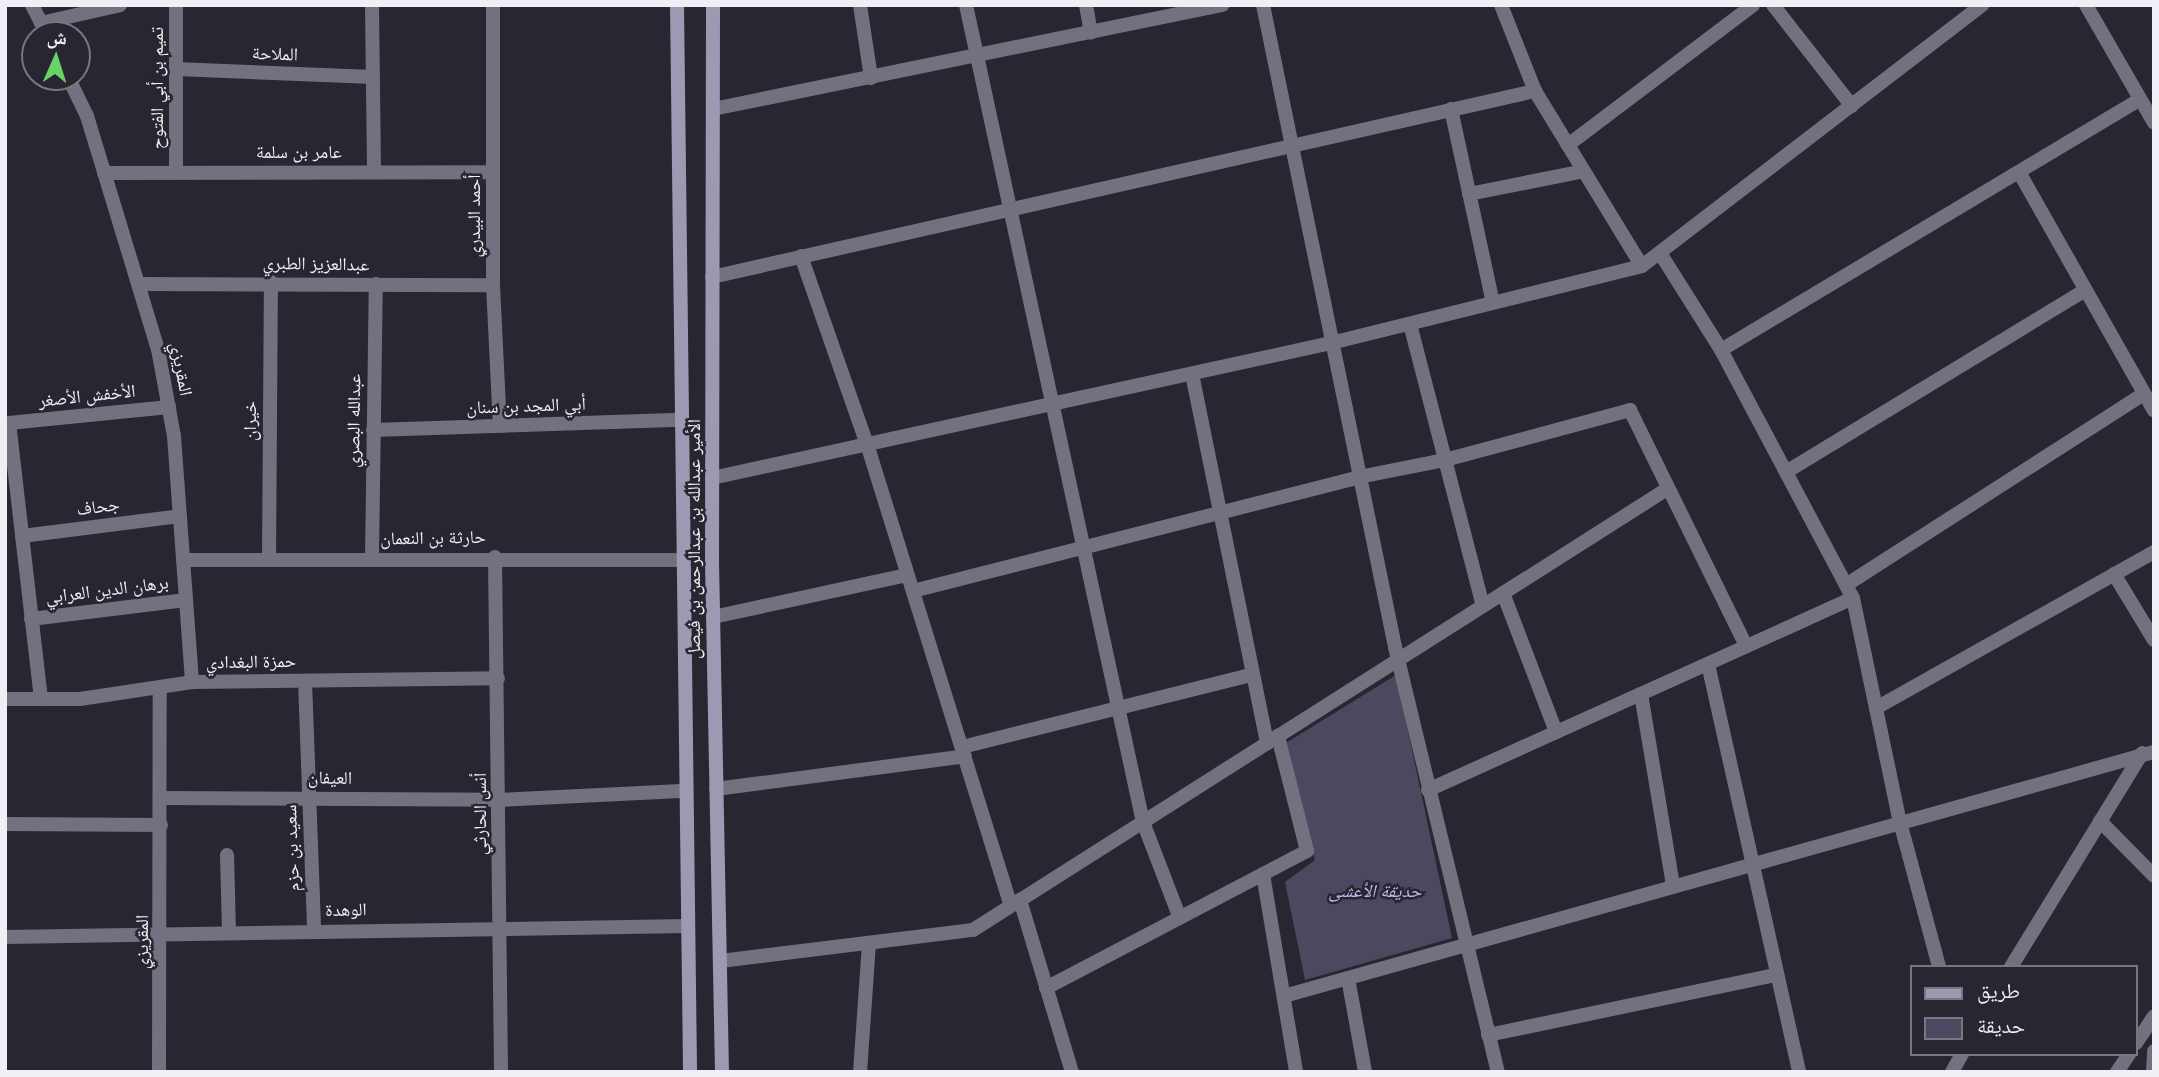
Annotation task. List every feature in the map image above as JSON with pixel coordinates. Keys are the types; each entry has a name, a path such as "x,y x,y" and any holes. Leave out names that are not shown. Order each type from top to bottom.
{"main road":[{"name":"الأمير عبدالله بن عبدالرحمن بن فيصل","path":"677,5 690,1072"},
{"name":"الأمير عبدالله بن عبدالرحمن بن فيصل","path":"713,5 713,617 722,1072"}],"street":[{"path":"32,5 40,21"},
{"path":"69,21 120,5"},
{"name":"تميم بن أبي الفتوح","path":"176,5 176,171"},
{"path":"372,5 374,172"},
{"name":"أحمد البيدري","path":"493,5 493,285 500,426"},
{"path":"860,5 871,78"},
{"path":"966,5 1143,822 1179,916"},
{"path":"1086,5 1091,33"},
{"path":"713,109 1222,5"},
{"path":"1263,5 1398,659 1464,945 1498,1072"},
{"path":"1501,5 1535,91 1642,266"},
{"path":"1568,145 1753,5"},
{"path":"1773,5 1852,106"},
{"path":"712,478 1331,343 1642,266 1982,5"},
{"path":"2086,5 2154,123"},
{"name":"الملاحة","path":"176,69 373,77"},
{"name":"المقريزي","path":"75,91 87,116 158,349 169,407 192,682"},
{"path":"712,277 1009,207 1535,91"},
{"path":"1721,350 2140,99"},
{"path":"1451,109 1493,303"},
{"path":"1469,194 1584,171"},
{"name":"عامر بن سلمة","path":"104,173 493,172"},
{"path":"2019,172 2154,411"},
{"path":"1660,253 1721,350 1849,591 1900,822 1938,965"},
{"path":"800,256 867,444 963,751 1046,988 1072,1072"},
{"name":"عبدالعزيز الطبري","path":"138,284 271,282 493,285"},
{"name":"خيران","path":"269,559 271,282"},
{"name":"عبدالله البصري","path":"372,558 376,284"},
{"path":"1786,472 2085,290"},
{"path":"1410,324 1483,606"},
{"path":"1046,988 1307,851 1251,675 1192,374"},
{"path":"1428,790 1746,646 1849,591 2144,394"},
{"name":"الأخفش الأصغر","path":"22,536 9,423 169,407"},
{"path":"913,591 1083,546 1219,516 1359,477 1445,460 1630,410 1746,646"},
{"name":"أبي المجد بن سنان","path":"373,430 680,420"},
{"path":"720,961 973,930 1668,489"},
{"name":"جحاف","path":"22,536 180,516"},
{"path":"22,536 41,699"},
{"path":"1876,708 2154,552"},
{"name":"حارثة بن النعمان","path":"183,560 495,557 682,560"},
{"name":"أنس الحارثي","path":"495,557 501,1072"},
{"path":"2114,574 2154,640"},
{"path":"713,617 908,575"},
{"path":"1503,593 1556,732"},
{"name":"برهان الدين العرابي","path":"32,619 186,600"},
{"path":"1707,664 1799,1072"},
{"path":"716,789 963,751 1251,675"},
{"name":"حمزة البغدادي","path":"5,699 80,699 192,682 498,678"},
{"name":"سعيد بن حزم","path":"305,681 314,930"},
{"name":"المقريزي","path":"159,1072 160,687"},
{"path":"1641,694 1673,886"},
{"path":"1284,996 2148,753"},
{"path":"2012,965 2100,821 2148,753"},
{"name":"العيفان","path":"160,798 499,800 685,791"},
{"path":"2100,821 2154,876"},
{"path":"5,824 161,825"},
{"path":"227,855 229,932"},
{"path":"1263,874 1296,1072"},
{"name":"الوهدة","path":"5,937 687,926"},
{"path":"860,1072 869,943"},
{"path":"1488,1035 1776,975"},
{"path":"1348,978 1365,1072"},
{"path":"2138,1040 2154,1016"},
{"path":"2153,1072 2154,1051"},
{"path":"1952,1072 1961,1056"},
{"path":"2117,1072 2128,1056"}],"green space":[{"name":"حديقة الأعشى","path":"1396,675 1452,938 1305,980 1285,882 1315,860 1281,746"}]}
